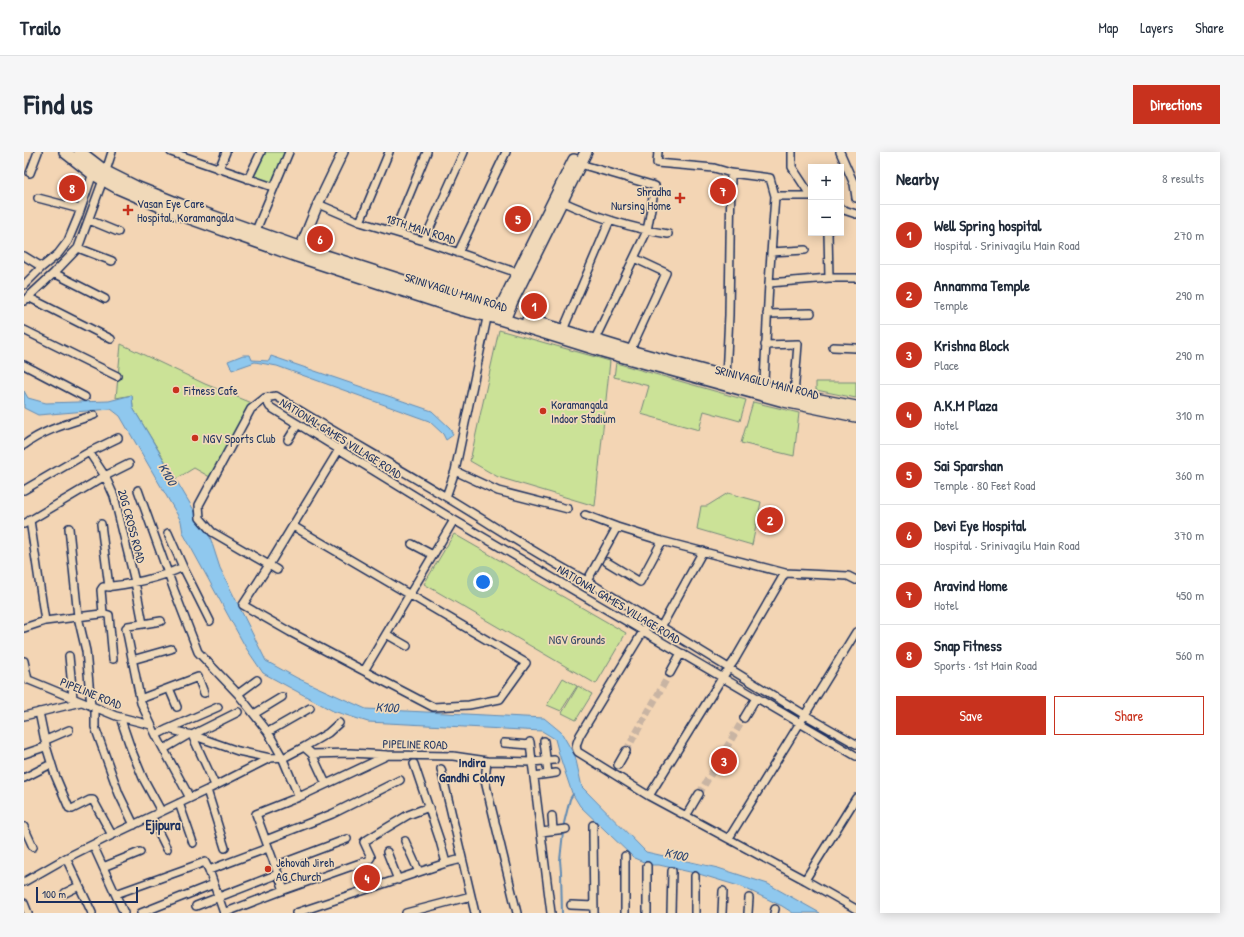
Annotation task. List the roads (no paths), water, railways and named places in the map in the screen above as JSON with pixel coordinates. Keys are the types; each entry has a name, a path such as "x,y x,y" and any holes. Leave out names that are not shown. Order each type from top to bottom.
{"main road":[{"name":"SRINIVAGILU MAIN ROAD","path":"65,152 105,176 136,187 253,236 606,352 762,391 794,395 856,407"},
{"name":"SRINIVAGILU MAIN ROAD","path":"80,152 94,169"},
{"path":"497,315 559,200 578,152"},
{"path":"497,315 518,273 586,152"},
{"name":"SRINIVAGILU MAIN ROAD","path":"497,315 563,330 630,351 726,377 791,403 856,416"}],"street":[{"path":"30,173 38,152"},
{"path":"111,339 26,299 78,248 105,176 112,152"},
{"path":"171,152 184,154 219,169 273,188"},
{"path":"219,169 226,152"},
{"path":"248,179 261,152"},
{"path":"253,236 289,152"},
{"path":"299,252 318,204 343,152"},
{"path":"360,222 389,152"},
{"path":"394,232 427,152"},
{"path":"424,241 464,152"},
{"path":"458,253 506,152"},
{"path":"658,152 657,163 714,168 731,173 770,178 775,196 762,391"},
{"path":"792,152 792,167 808,190"},
{"path":"840,152 855,184 856,198"},
{"path":"580,164 655,186 647,231 595,339"},
{"path":"24,285 58,254 68,241 94,169"},
{"path":"726,377 729,315 731,173"},
{"path":"775,196 808,196"},
{"path":"38,198 80,209"},
{"path":"559,200 610,220 647,231 668,234"},
{"name":"18TH MAIN ROAD","path":"318,204 360,222 424,241 518,273"},
{"path":"844,211 856,214"},
{"path":"89,220 118,232"},
{"path":"563,330 610,220"},
{"path":"828,236 829,278"},
{"path":"78,248 112,261"},
{"path":"771,252 805,250"},
{"path":"24,256 42,267"},
{"path":"630,351 666,274 634,258"},
{"path":"54,273 106,299"},
{"path":"769,284 829,278 856,278"},
{"path":"767,314 811,313"},
{"path":"446,496 455,471 497,315"},
{"path":"24,330 118,376"},
{"path":"765,344 798,344 794,395"},
{"path":"833,347 856,348"},
{"path":"24,365 85,397"},
{"name":"NATIONAL GAMES VILLAGE ROAD","path":"856,744 805,715 587,581 560,568 446,496 276,396 265,398 270,407 454,520 799,724 856,756"},
{"path":"265,398 251,409 199,505 200,518 212,532 277,570"},
{"path":"24,445 35,437 46,432 94,415"},
{"path":"288,440 298,424"},
{"path":"24,490 89,452 118,438"},
{"path":"293,526 526,663 500,699 469,705 433,707 290,632 243,605 346,438"},
{"name":"20G CROSS ROAD","path":"89,452 105,476 114,496 135,582 143,624"},
{"path":"45,621 27,522 105,476 130,464"},
{"path":"455,471 498,491 568,509"},
{"path":"138,490 198,652 238,694 268,732 282,757 299,797"},
{"path":"584,515 662,541 785,573 848,576 856,580"},
{"path":"364,671 454,520"},
{"path":"101,524 109,587"},
{"path":"587,581 617,527"},
{"path":"69,528 78,617 86,651 95,727 119,794 134,825"},
{"path":"168,533 210,621"},
{"path":"607,562 640,582 662,541"},
{"path":"412,544 433,555"},
{"path":"661,627 703,551"},
{"path":"102,614 101,590 104,588 168,574 183,567"},
{"path":"555,579 560,568"},
{"path":"649,796 729,668 785,573"},
{"path":"24,628 45,621 102,614 109,615 113,659"},
{"path":"650,620 580,735 575,749 597,765 649,796 729,838 856,909"},
{"path":"161,621 128,626 126,628 140,699 156,735 190,798"},
{"path":"729,838 856,632"},
{"path":"386,634 407,646"},
{"path":"132,660 171,649"},
{"path":"670,673 681,653"},
{"path":"69,656 72,698"},
{"path":"24,661 26,679"},
{"path":"140,699 198,677 204,693"},
{"name":"PIPELINE ROAD","path":"26,679 120,717 151,724"},
{"path":"238,694 257,680"},
{"path":"169,688 177,707"},
{"path":"254,714 282,697"},
{"path":"744,718 756,698"},
{"path":"24,716 81,702"},
{"path":"156,735 218,707"},
{"path":"268,732 310,708"},
{"path":"38,712 51,764 69,808 72,809 93,800 112,835"},
{"path":"164,749 238,712"},
{"path":"120,717 143,778 161,811"},
{"path":"168,729 238,751 270,758 285,757 328,733 339,723"},
{"path":"24,754 45,744 46,740 69,730"},
{"path":"190,735 215,785"},
{"path":"544,741 550,760 548,774"},
{"path":"504,744 530,744 551,913"},
{"path":"304,747 312,754 326,784"},
{"path":"618,765 626,751"},
{"name":"PIPELINE ROAD","path":"312,754 350,752 388,755 453,756 487,761 532,762 550,760"},
{"path":"284,890 256,814 299,797 388,755"},
{"path":"24,882 66,858 270,758"},
{"path":"487,761 485,781 514,895 517,913"},
{"path":"24,778 51,764"},
{"path":"414,764 446,863"},
{"path":"441,769 475,913"},
{"path":"534,776 556,773"},
{"path":"266,840 332,814 400,780"},
{"path":"207,790 225,848"},
{"path":"686,816 699,794"},
{"path":"805,880 856,798"},
{"path":"178,803 193,843"},
{"path":"116,894 206,862 224,913 369,860 371,858 364,842 365,841 408,815 429,807"},
{"path":"552,816 553,830"},
{"path":"151,817 167,849"},
{"path":"571,905 594,909 593,825"},
{"path":"24,827 26,838 33,847"},
{"path":"541,832 566,829"},
{"path":"275,866 347,839"},
{"path":"405,841 419,872"},
{"path":"93,845 124,913"},
{"path":"209,870 268,848"},
{"path":"103,867 140,852"},
{"path":"386,852 398,880"},
{"path":"625,856 625,913"},
{"path":"66,858 92,913"},
{"path":"296,913 446,863 462,860"},
{"path":"647,866 647,913"},
{"path":"672,871 672,913"},
{"path":"196,906 278,874"},
{"path":"695,876 695,913"},
{"path":"141,913 214,884"},
{"path":"65,893 79,886"},
{"path":"722,913 724,891"},
{"path":"406,913 471,896"},
{"path":"748,913 749,898"},
{"path":"24,904 28,913"}],"water":[{"path":"243,355 250,355 252,360 269,361 271,356 432,411 450,428 453,435 446,440 443,434 429,421 277,366 255,362 232,370 228,361"},
{"name":"K100","path":"24,391 28,398 46,403 109,401 132,395 133,408 210,537 220,568 266,661 297,678 366,709 544,718 561,732 575,756 582,787 646,852 718,868 768,884 820,913 793,913 782,906 742,887 699,874 659,865 651,865 634,858 580,806 572,793 555,739 542,731 368,722 333,711 263,673 246,648 183,533 181,521 120,416 111,409 38,415 24,408"}],"waterway":[{"path":"562,913 560,860 564,823 570,799 573,794"}],"tunnel":[{"path":"626,751 670,673"},
{"path":"699,794 744,718"}],"place":[{"name":"Snap Fitness","path":"72,188"},
{"name":"Aravind Home","path":"723,191"},
{"name":"Shradha Nursing Home","path":"680,198"},
{"name":"Vasan Eye Care Hospital, Koramangala","path":"128,210"},
{"name":"Sai Sparshan","path":"518,219"},
{"name":"Devi Eye Hospital","path":"320,239"},
{"name":"Well Spring hospital","path":"534,306"},
{"name":"Fitness Cafe","path":"176,390"},
{"name":"Koramangala Indoor Stadium","path":"543,411"},
{"name":"NGV Sports Club","path":"195,438"},
{"name":"Annamma Temple","path":"770,520"},
{"name":"Krishna Block","path":"724,761"},
{"name":"Jehovah Jireh AG Church","path":"268,869"},
{"name":"A.K.M Plaza","path":"367,878"}],"district":[{"name":"Indira Gandhi Colony","path":"472,770"},
{"name":"Ejipura","path":"163,824"}],"park label":[{"name":"NGV Grounds","path":"577,639"}]}
